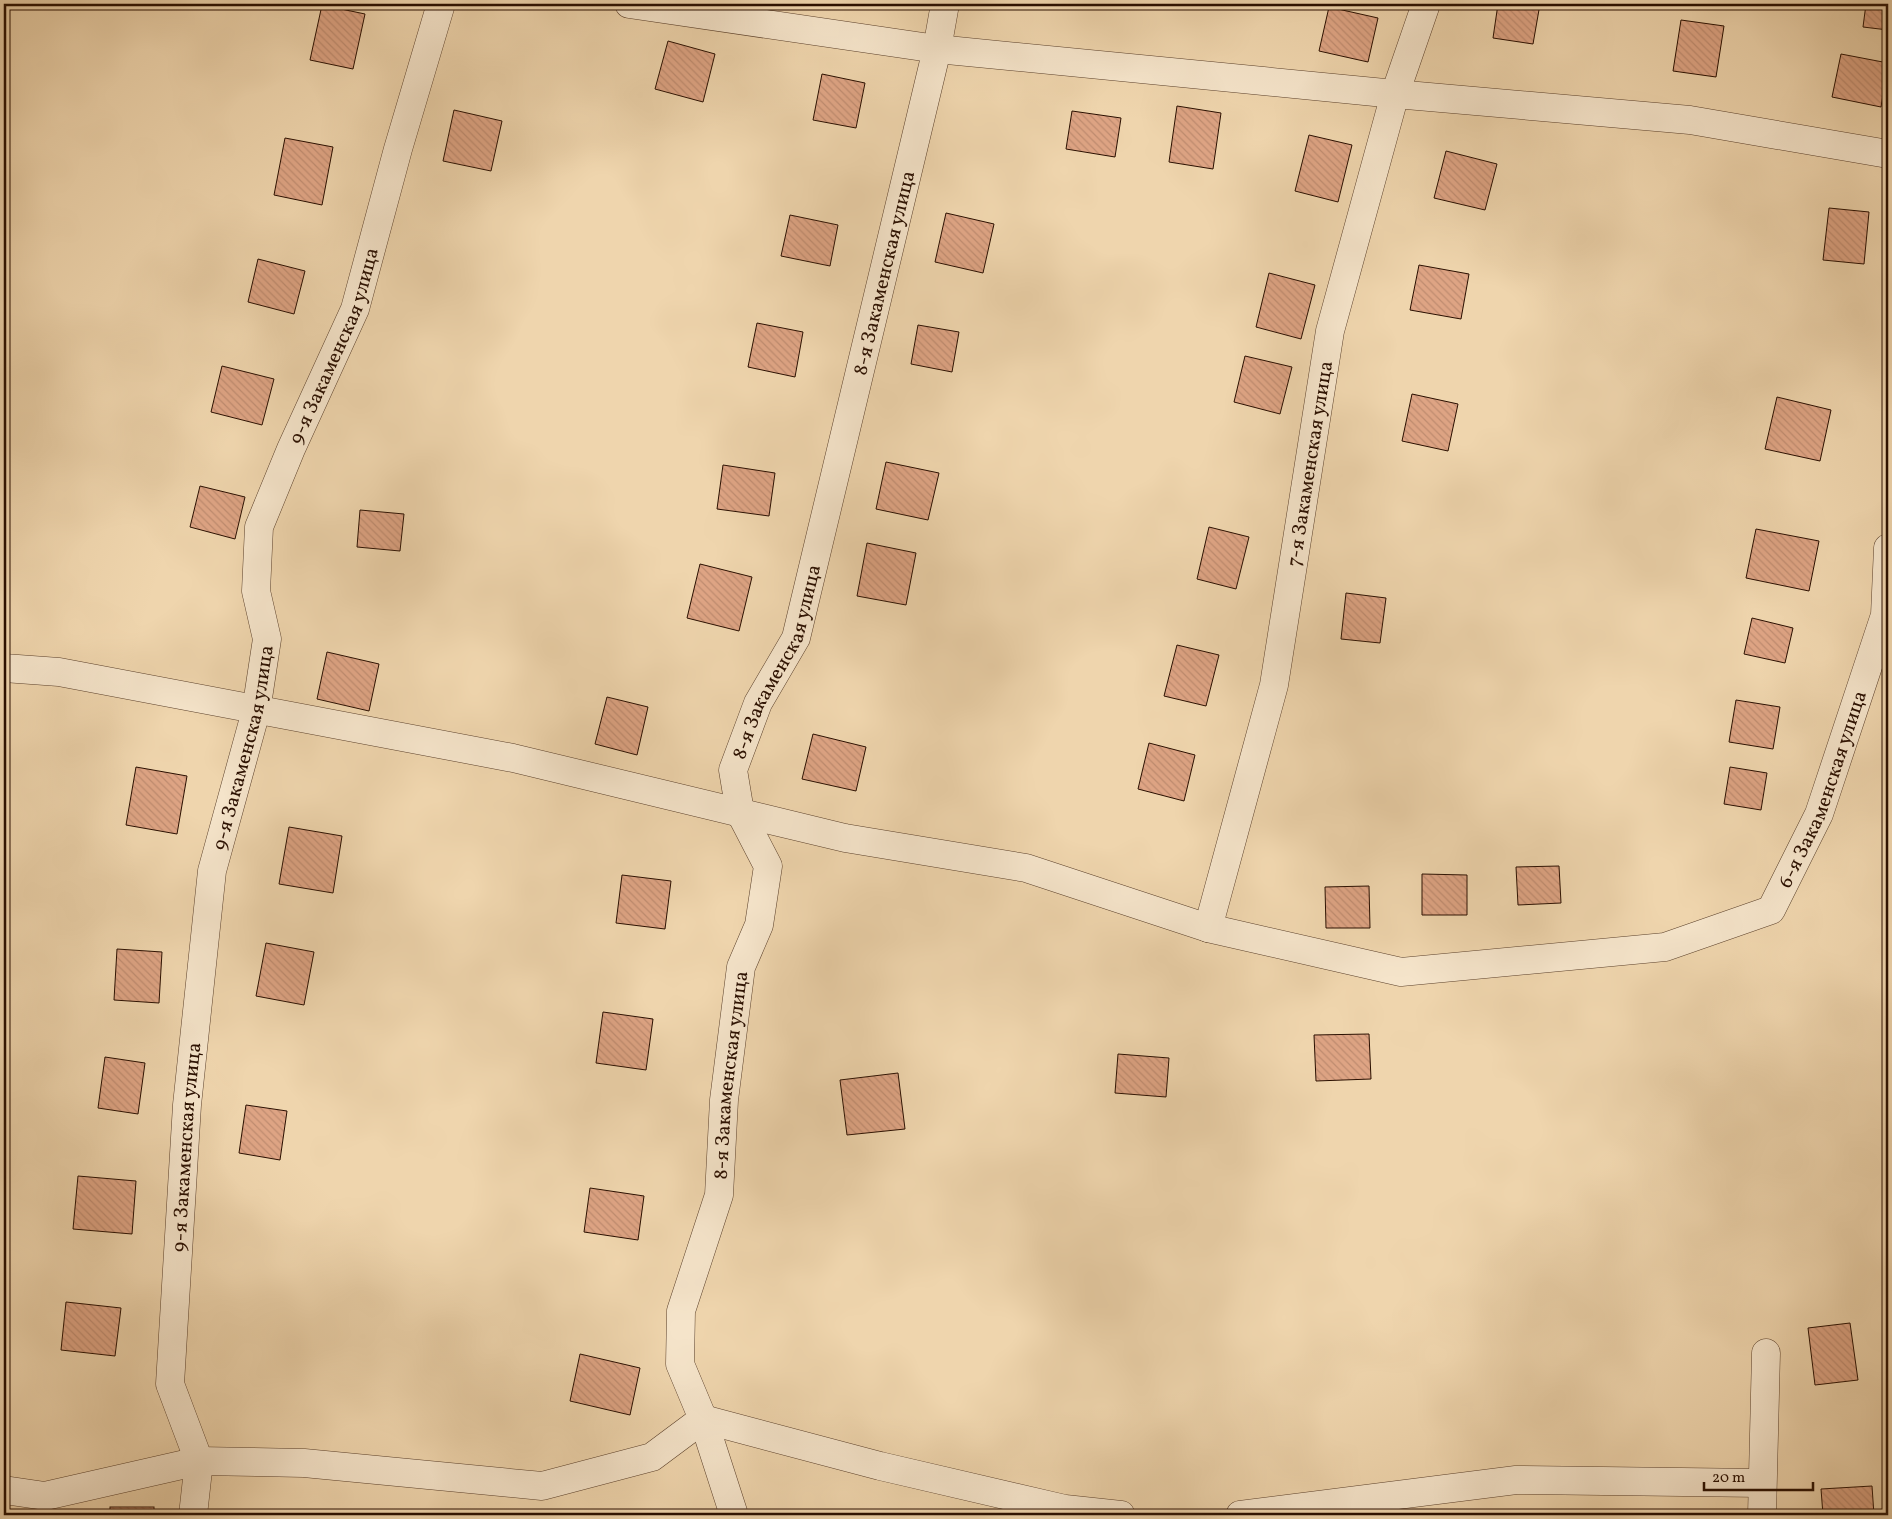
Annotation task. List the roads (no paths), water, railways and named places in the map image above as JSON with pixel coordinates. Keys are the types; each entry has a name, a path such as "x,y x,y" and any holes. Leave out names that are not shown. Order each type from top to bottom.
{"street":[{"name":"9-я Закаменская улица","path":"193,1515 199,1461 170,1384 187,1105 212,871 256,711 267,638 256,591 259,527 354,309 398,149 441,4"},
{"path":"629,4 937,49 1395,94 1690,120 1888,154"},
{"name":"8-я Закаменская улица","path":"734,1515 703,1419 680,1364 681,1310 719,1195 724,1100 740,967 760,925 768,866 740,812 733,770 758,703 796,638 937,49 945,4"},
{"name":"7-я Закаменская улица","path":"1208,928 1274,685 1330,331 1395,94 1426,4"},
{"name":"6-я Закаменская улица","path":"1208,928 1401,972 1665,947 1770,910 1819,814 1885,615 1888,548"},
{"path":"4,668 59,672 256,711 512,758 846,838 1026,868 1208,928"},
{"path":"1762,1515 1766,1353"},
{"path":"4,1490 45,1496 199,1461 304,1463 542,1486 652,1457 703,1419 880,1466 1065,1509 1121,1515"},
{"path":"1240,1515 1516,1480 1762,1484"}]}
